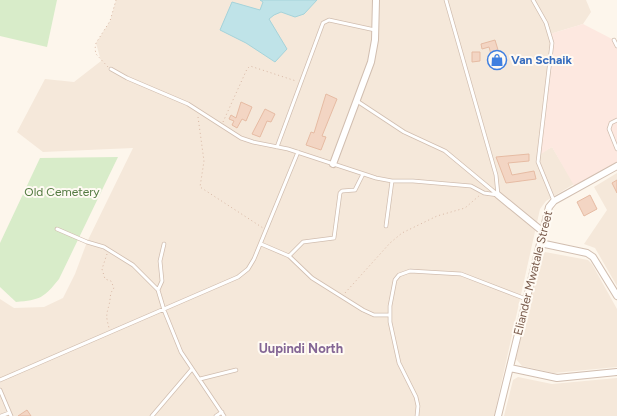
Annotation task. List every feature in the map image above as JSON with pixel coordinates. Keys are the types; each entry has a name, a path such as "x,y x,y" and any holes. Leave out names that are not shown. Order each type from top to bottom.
{"street":[{"path":"333,164 372,56 376,0"},
{"name":"Eliander Mwatale Street","path":"498,416 549,207 554,201 617,166"},
{"path":"498,195 542,231"},
{"path":"540,243 587,253 592,257 617,296"},
{"path":"510,368 557,378 617,372"}],"lane":[{"path":"446,0 496,175 498,195"},
{"path":"533,0 546,23 552,43 538,162 554,201"},
{"path":"277,147 300,82 325,20 375,30"},
{"path":"614,40 617,46"},
{"path":"111,69 127,78 174,97 198,110 241,138 298,152 392,182 413,181 471,186 484,193 498,195"},
{"path":"357,101 404,132 445,151 498,195"},
{"path":"617,120 611,123 609,129 617,150"},
{"path":"0,380 238,277 248,269 261,244 298,152"},
{"path":"289,256 303,242 334,238 340,193 342,191 355,190 363,174"},
{"path":"386,226 392,182"},
{"path":"57,229 70,236 108,249 133,265 158,290 164,310 181,352 224,416"},
{"path":"158,290 162,282 160,261 164,244"},
{"path":"261,244 289,256 312,278 369,313 389,315"},
{"path":"417,416 418,406 416,397 399,362 389,315 395,280 403,272 410,271 461,274 526,299"},
{"path":"152,416 192,369"},
{"path":"200,379 236,370"},
{"path":"0,390 10,414 1,416"},
{"path":"216,416 222,412"}],"path":[{"path":"111,69 102,61 94,49 96,43 110,21 116,0"},
{"path":"221,125 247,69 250,66 300,82"},
{"path":"198,110 204,161 200,187 267,231"},
{"path":"341,297 390,243 402,233 437,216 470,205 484,193"},
{"path":"108,249 102,269 104,279 114,284 106,316 111,333"}],"shaded area":[{"path":"116,0 586,0 591,12 583,24 550,34 552,43 538,155 552,147 574,184 546,201 540,209 494,416 0,416 0,299 14,308 44,307 63,298 75,274 87,242 133,148 43,152 17,132 45,79 74,82 101,61 96,43 110,21"},
{"path":"583,24 614,40 617,46 617,166 576,189 552,147 538,156 552,52 550,34"},
{"path":"617,173 617,286 595,248 584,244 607,210 594,187"},
{"path":"545,252 588,260 592,264 617,309 617,367 554,373 522,366 516,359 541,257"},
{"path":"518,377 552,384 617,378 617,416 504,416 513,380"}],"green space":[{"path":"0,0 57,0 47,47 0,36"},
{"name":"Old Cemetery","path":"118,157 59,279 41,297 16,302 0,287 0,243 40,158"}],"water":[{"path":"260,0 317,0 304,14 295,17 281,12 269,19 287,49 275,62 246,43 220,30 232,2 260,10 263,2"}],"building":[{"path":"495,40 502,63 494,65 489,47 482,49 481,44"},
{"path":"472,52 480,52 480,61 472,62"},
{"path":"326,94 337,99 322,136 326,137 321,150 306,145 311,132 314,133"},
{"path":"241,102 252,107 246,121 242,119 237,128 232,125 234,121 229,119 231,115 236,118"},
{"path":"265,109 275,114 271,122 267,121 260,137 252,134"},
{"path":"529,154 529,161 508,163 512,175 534,171 536,179 506,183 496,157"},
{"path":"617,180 617,193 612,183"},
{"path":"590,195 597,209 584,216 577,202"},
{"path":"27,410 31,416 18,416"}],"place":[{"name":"Van Schaik","path":"497,60"}],"district":[{"name":"Uupindi North","path":"301,348"}]}
